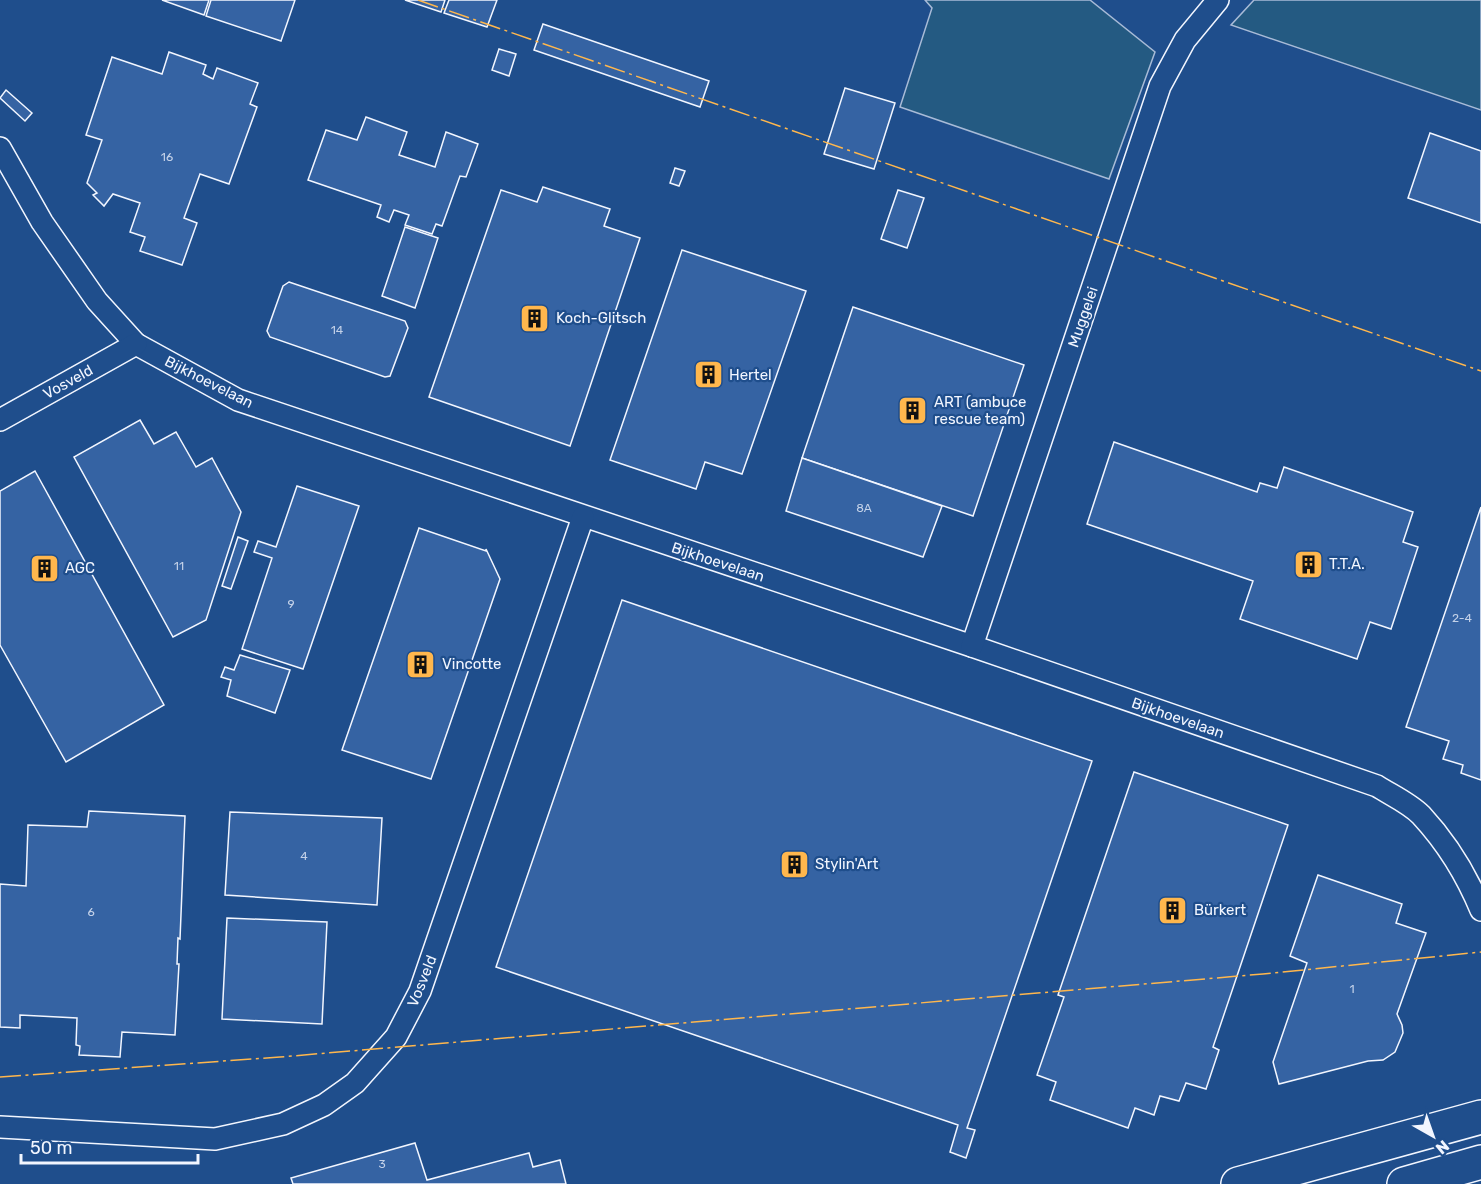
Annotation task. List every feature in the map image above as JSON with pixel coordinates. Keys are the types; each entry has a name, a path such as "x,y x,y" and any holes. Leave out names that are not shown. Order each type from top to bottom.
{"main road":[{"path":"1238,1184 1481,1117"},
{"path":"1404,1184 1481,1162"}],"street":[{"name":"Muggelei","path":"972,646 1160,86 1185,40 1218,0"},
{"name":"Bijkhoevelaan","path":"0,148 42,222 96,301 136,344 238,400 972,646 1377,786 1419,813 1448,848 1474,893 1481,910"},
{"name":"Vosveld","path":"0,420 136,344"},
{"name":"Vosveld","path":"0,1127 215,1139 283,1124 324,1105 355,1083 396,1037 420,991 583,517"}],"shaded area":[{"path":"925,0 1090,0 1155,52 1109,179 900,107 932,8"},
{"path":"1254,0 1481,0 1481,110 1231,25"}],"building":[{"path":"162,0 209,0 204,15"},
{"path":"211,0 295,0 281,41 206,16"},
{"path":"405,0 445,0 441,12"},
{"path":"449,0 497,0 487,27 444,13"},
{"path":"543,24 709,81 700,107 534,50"},
{"path":"499,49 516,54 509,76 492,70"},
{"path":"169,52 206,65 203,74 213,79 217,68 258,83 250,104 257,107 229,184 200,174 184,218 197,223 182,265 140,251 145,237 130,232 140,203 113,194 104,206 93,195 97,193 87,183 102,140 86,135 112,57 162,74"},
{"path":"845,88 895,103 874,169 824,154"},
{"path":"6,90 32,113 25,121 0,98"},
{"path":"366,117 407,132 399,155 435,167 446,132 478,144 466,177 460,176 442,226 436,224 432,234 405,225 409,215 394,210 389,222 377,217 381,205 308,180 326,130 357,140"},
{"path":"1430,133 1481,151 1481,223 1408,198"},
{"path":"675,168 685,171 679,186 670,183"},
{"name":"Koch-Glitsch","path":"543,187 610,209 604,226 640,238 570,446 429,397 501,190 537,202"},
{"path":"898,190 924,198 907,248 881,239"},
{"path":"405,227 438,238 415,308 382,296"},
{"name":"Hertel","path":"682,250 806,291 742,474 705,462 696,489 610,460"},
{"path":"289,282 405,321 408,328 390,376 385,377 270,337 267,331 283,286"},
{"name":"ART (ambuce rescue team)","path":"853,307 1024,365 973,516 802,458"},
{"path":"140,420 154,444 176,432 196,467 212,458 241,512 206,620 173,637 74,457"},
{"name":"T.T.A.","path":"1114,442 1257,492 1260,483 1277,488 1284,467 1413,512 1403,542 1418,547 1391,629 1370,622 1357,659 1240,619 1253,581 1087,524"},
{"path":"802,458 942,506 923,557 786,511"},
{"name":"AGC","path":"35,471 164,705 66,762 0,645 0,491"},
{"path":"297,486 359,506 303,669 242,649 272,558 254,552 258,541 276,547"},
{"path":"1481,507 1481,780 1461,773 1463,765 1443,759 1449,741 1406,727"},
{"name":"Vincotte","path":"419,528 486,551 486,549 500,579 431,779 342,750"},
{"path":"238,537 248,541 231,589 222,586"},
{"name":"Stylin'Art","path":"622,600 1092,761 967,1128 975,1130 966,1158 950,1152 958,1125 496,967"},
{"path":"240,655 290,670 275,713 227,696 231,680 221,677 225,667 234,670"},
{"name":"Bürkert","path":"1134,772 1288,825 1213,1047 1219,1050 1206,1089 1186,1083 1179,1101 1160,1096 1154,1115 1135,1108 1128,1128 1050,1100 1056,1082 1037,1075 1064,997 1058,995"},
{"path":"89,811 185,816 175,1035 122,1032 120,1057 79,1055 80,1046 76,1045 77,1018 20,1015 20,1028 0,1027 0,884 26,886 28,825 87,827"},
{"path":"230,812 382,818 377,905 225,895"},
{"path":"1318,875 1402,904 1396,923 1426,933 1397,1014 1403,1033 1395,1052 1383,1060 1368,1061 1279,1084 1273,1062 1307,963 1290,956"},
{"path":"227,918 327,922 322,1024 222,1019"},
{"path":"415,1143 427,1180 529,1153 533,1167 560,1160 566,1184 293,1184 291,1178"}],"power":[{"path":"418,0 1481,371"},
{"path":"0,1077 280,1057 1263,974 1481,952"}],"place":[{"name":"Koch-Glitsch","path":"535,318"},
{"name":"Hertel","path":"708,375"},
{"name":"ART (ambuce rescue team)","path":"913,411"},
{"name":"T.T.A.","path":"1308,564"},
{"name":"AGC","path":"44,568"},
{"name":"Vincotte","path":"421,664"},
{"name":"Stylin'Art","path":"794,864"},
{"name":"Bürkert","path":"1173,910"}]}
